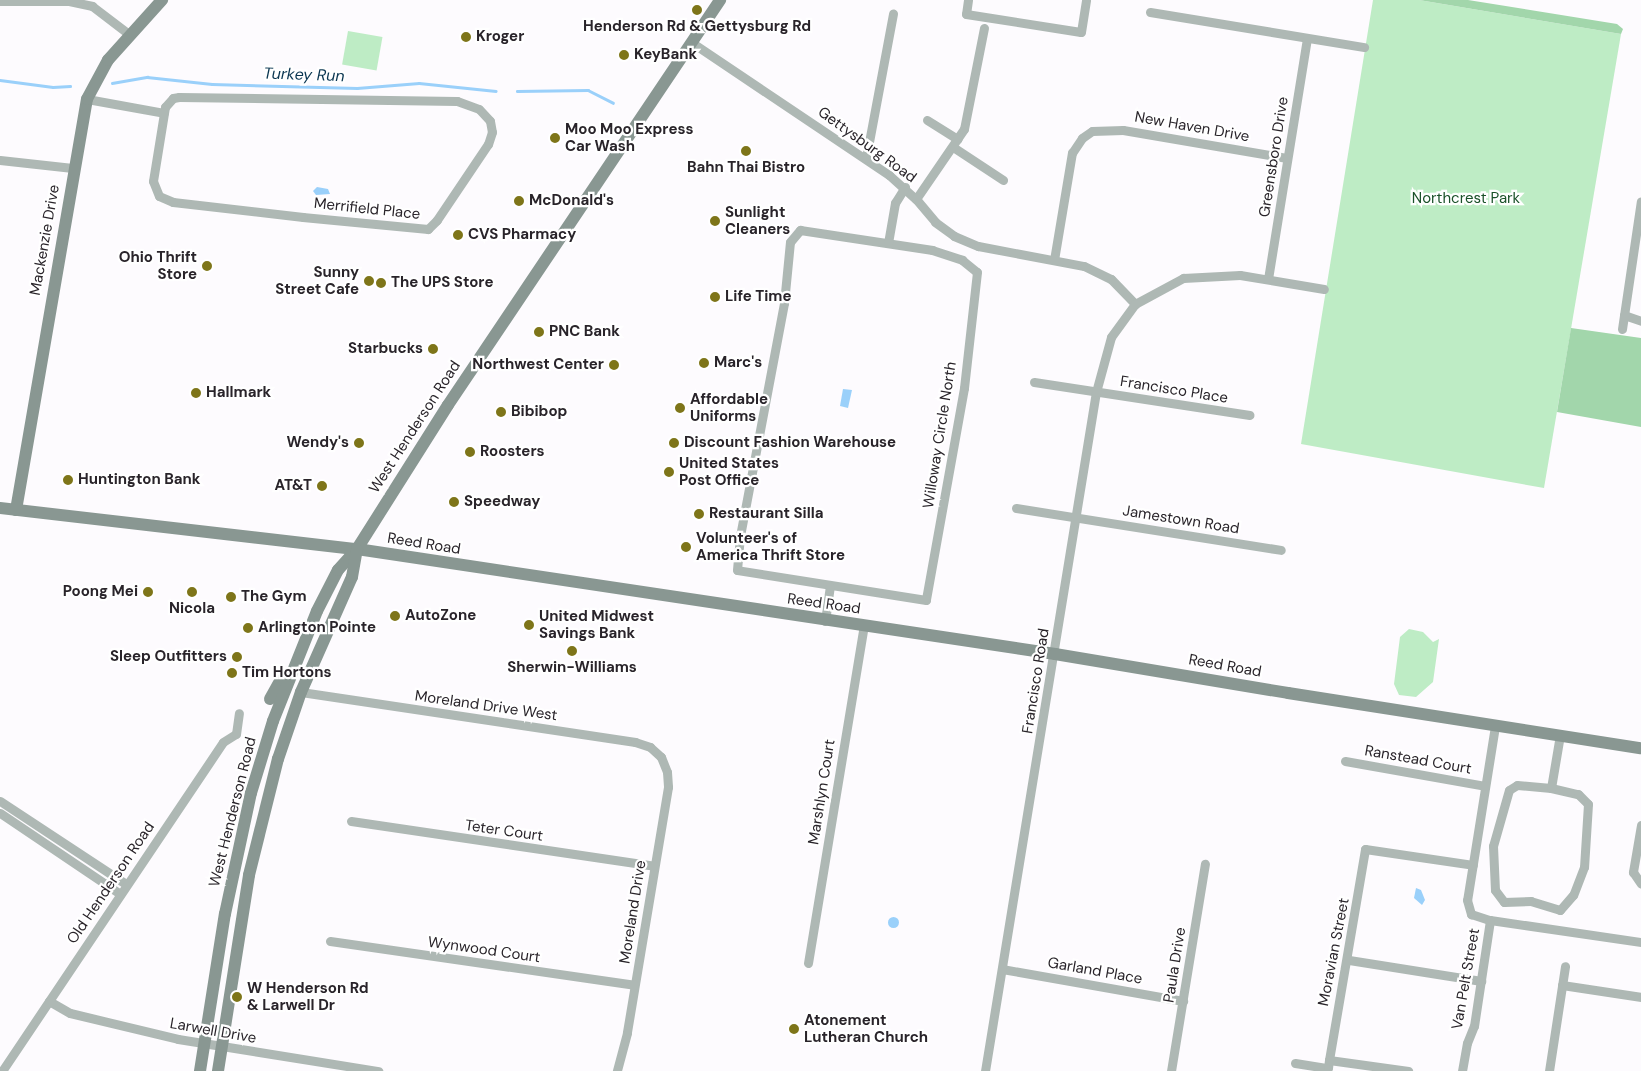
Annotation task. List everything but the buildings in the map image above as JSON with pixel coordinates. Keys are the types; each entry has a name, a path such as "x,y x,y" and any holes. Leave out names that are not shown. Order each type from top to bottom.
{"main road":[{"name":"Mackenzie Drive","path":"16,510 73,168 87,99 100,70 162,0"},
{"name":"West Henderson Road","path":"200,1071 242,832 268,738 301,648 338,570 357,550 448,405 720,0"},
{"name":"Reed Road","path":"0,508 357,550 1055,654 1641,748"},
{"name":"West Henderson Road","path":"218,1071 257,837 278,759 301,692 352,577 357,550"},
{"path":"270,699 292,650 301,648"}],"street":[{"path":"0,1 34,0 92,6 130,36"},
{"path":"968,0 966,14 1081,32 1086,0"},
{"path":"1150,12 1364,47"},
{"path":"866,158 893,14"},
{"path":"916,199 956,143 968,119 984,28"},
{"name":"Greensboro Drive","path":"1268,279 1308,39"},
{"name":"Gettysburg Road","path":"691,42 866,158 905,187 935,222 972,244 1054,260 1102,274 1135,304"},
{"name":"Merrifield Place","path":"180,97 448,100 479,109 490,121 492,132 488,144 437,220 428,229 419,230 163,199 156,191 153,181 164,113 168,102 180,97"},
{"path":"87,99 164,113"},
{"path":"927,120 1003,180"},
{"name":"New Haven Drive","path":"1054,260 1072,152 1082,138 1092,131 1123,130 1287,158"},
{"path":"0,160 73,168"},
{"path":"825,620 830,587 737,570 740,536 793,235 808,230 888,243 895,203 905,187"},
{"path":"1622,329 1639,230 1641,201"},
{"name":"Willoway Circle North","path":"830,587 926,600 953,453 978,286 977,272 970,264 949,255 888,243"},
{"path":"1135,304 1164,286 1201,274 1268,279 1324,289"},
{"name":"Francisco Road","path":"985,1071 1055,654 1096,392 1111,338 1135,304"},
{"path":"1624,315 1641,321"},
{"name":"Francisco Place","path":"1034,382 1249,415"},
{"name":"Jamestown Road","path":"1016,508 1281,550"},
{"name":"Marshlyn Court","path":"808,963 864,626"},
{"name":"Moreland Drive West","path":"301,692 635,742 650,747 661,757"},
{"name":"Old Henderson Road","path":"2,1071 223,742 236,734 239,713"},
{"path":"1495,726 1467,908 1477,918 1641,942"},
{"path":"1550,788 1560,735"},
{"name":"Moreland Drive","path":"617,1071 634,986 668,787 667,772 661,757"},
{"name":"Ranstead Court","path":"1345,761 1485,786"},
{"path":"1512,787 1550,788 1586,799 1588,840 1580,882 1564,907 1554,911 1531,901 1508,903 1498,896 1493,879 1493,846 1512,787"},
{"path":"1,798 126,884"},
{"path":"0,813 120,894"},
{"name":"Teter Court","path":"351,822 654,866"},
{"path":"1641,825 1633,872 1641,884"},
{"name":"Moravian Street","path":"1329,1060 1342,974 1349,960 1365,849 1473,865"},
{"name":"Paula Drive","path":"1171,1071 1205,864"},
{"name":"Van Pelt Street","path":"1462,1071 1467,1043 1474,1026 1490,920"},
{"name":"Wynwood Court","path":"330,941 634,986"},
{"path":"1349,960 1481,982"},
{"path":"1550,1071 1565,966"},
{"name":"Garland Place","path":"1002,969 1183,1000"},
{"path":"1562,985 1641,997"},
{"name":"Larwell Drive","path":"48,1001 70,1013 204,1044 378,1071"},
{"path":"1295,1063 1328,1068 1329,1060 1408,1071"}],"green space":[{"name":"Northcrest Park","path":"1373,0 1419,0 1621,34 1544,488 1301,444"},
{"path":"1419,0 1468,0 1617,24 1623,29 1621,34"},
{"path":"348,31 382,37 377,71 342,64"},
{"path":"1571,328 1641,338 1641,427 1557,412"},
{"path":"1409,629 1423,632 1433,642 1439,639 1433,682 1416,697 1399,695 1394,684 1400,637"}],"water":[{"path":"317,187 328,189 330,194 316,195 313,191"},
{"path":"843,389 852,390 848,408 840,406"},
{"path":"1416,888 1421,890 1425,900 1422,905 1414,898"},
{"path":"893,916 899,922 893,928 887,922"}],"waterway":[{"name":"Turkey Run","path":"112,83 147,77 212,84 357,88 419,83 496,91"},
{"name":"Turkey Run","path":"0,80 53,87 70,86"},
{"name":"Turkey Run","path":"517,91 588,90 613,103"}],"place":[{"name":"Henderson Rd & Gettysburg Rd","path":"697,10"},
{"name":"Kroger","path":"466,37"},
{"name":"KeyBank","path":"624,55"},
{"name":"Moo Moo Express Car Wash","path":"555,138"},
{"name":"Bahn Thai Bistro","path":"746,151"},
{"name":"McDonald's","path":"519,201"},
{"name":"Sunlight Cleaners","path":"715,221"},
{"name":"CVS Pharmacy","path":"458,235"},
{"name":"Ohio Thrift Store","path":"207,266"},
{"name":"Sunny Street Cafe","path":"369,281"},
{"name":"The UPS Store","path":"381,283"},
{"name":"Life Time","path":"715,297"},
{"name":"PNC Bank","path":"539,332"},
{"name":"Starbucks","path":"433,349"},
{"name":"Marc's","path":"704,363"},
{"name":"Northwest Center","path":"614,365"},
{"name":"Hallmark","path":"196,393"},
{"name":"Affordable Uniforms","path":"680,408"},
{"name":"Bibibop","path":"501,412"},
{"name":"Wendy's","path":"359,443"},
{"name":"Discount Fashion Warehouse","path":"674,443"},
{"name":"Roosters","path":"470,452"},
{"name":"United States Post Office","path":"669,472"},
{"name":"Huntington Bank","path":"68,480"},
{"name":"AT&T","path":"322,486"},
{"name":"Speedway","path":"454,502"},
{"name":"Restaurant Silla","path":"699,514"},
{"name":"Volunteer's of America Thrift Store","path":"686,547"},
{"name":"Poong Mei","path":"148,592"},
{"name":"Nicola","path":"192,592"},
{"name":"The Gym","path":"231,597"},
{"name":"AutoZone","path":"395,616"},
{"name":"United Midwest Savings Bank","path":"529,625"},
{"name":"Arlington Pointe","path":"248,628"},
{"name":"Sherwin-Williams","path":"572,651"},
{"name":"Sleep Outfitters","path":"237,657"},
{"name":"Tim Hortons","path":"232,673"},
{"name":"W Henderson Rd & Larwell Dr","path":"237,997"},
{"name":"Atonement Lutheran Church","path":"794,1029"}]}
